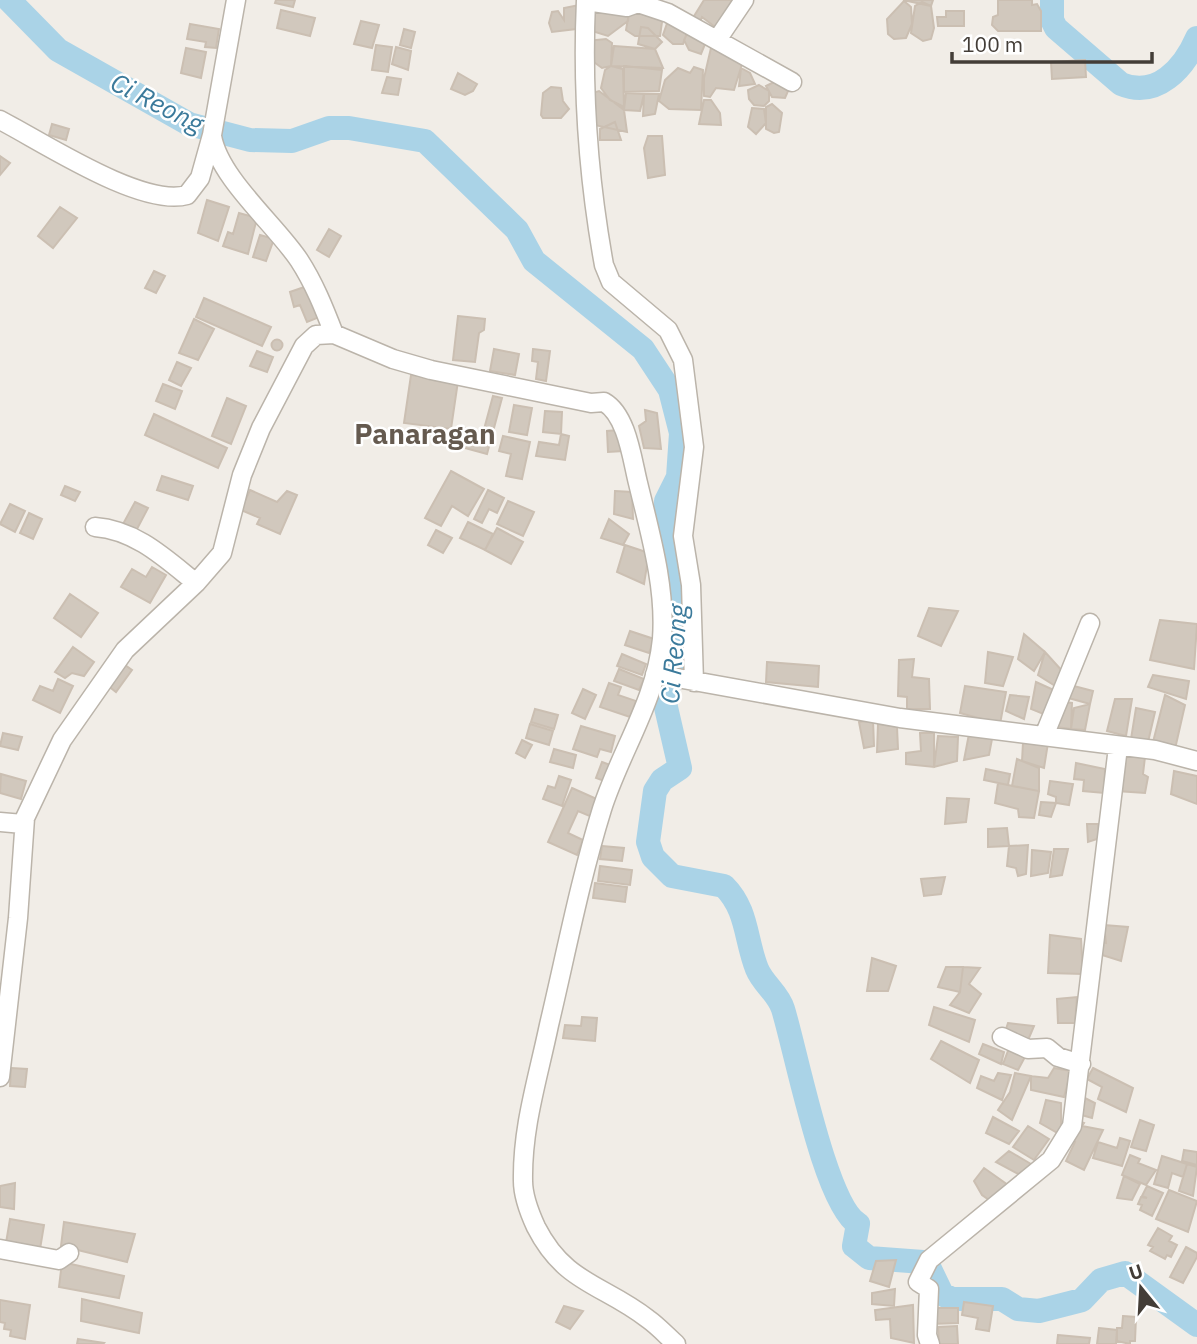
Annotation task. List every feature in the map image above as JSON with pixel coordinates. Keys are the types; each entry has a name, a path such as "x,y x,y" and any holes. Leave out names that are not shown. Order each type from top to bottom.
{"street":[{"path":"0,120 84,168 160,196 178,197 194,189 201,178 213,126 236,0"},
{"path":"718,40 744,0"},
{"path":"691,682 691,586 683,536 694,447 683,360 668,330 611,282 604,265 584,103 586,1 627,7 638,3 668,13 792,82"},
{"path":"213,126 221,162 298,259 321,300 334,334"},
{"path":"0,1077 18,918 23,824 62,740 84,705 125,650 196,583 222,553 242,475 261,428 304,346 316,335 334,334 393,359 431,370 591,403 604,402 614,408 632,458 655,557 662,618 660,676 603,807 534,1083 523,1185 536,1226 568,1272 648,1319 676,1344"},
{"path":"95,527 133,537 196,583"},
{"path":"1044,736 1090,624"},
{"path":"660,676 913,720 1156,750 1197,761"},
{"path":"929,1343 929,1289 918,1282 925,1266 1058,1152 1072,1126 1118,747"},
{"path":"0,822 23,824"},
{"path":"1002,1037 1028,1049 1047,1048 1058,1057 1081,1064"},
{"path":"0,1249 59,1260 69,1253"}],"building":[{"path":"276,0 295,0 293,7 275,3"},
{"path":"704,0 733,0 731,2 734,10 719,30 702,17 698,26 691,21"},
{"path":"903,0 933,0 931,6"},
{"path":"998,0 1032,0 1032,5 1037,4 1041,11 1041,31 998,31 992,25 993,17 998,15"},
{"path":"904,1 911,7 912,24 906,38 894,39 888,34 887,19"},
{"path":"922,2 931,6 934,28 931,39 923,41 911,33 915,6"},
{"path":"579,5 576,29 552,32 549,23 552,12 558,11 564,20 564,8"},
{"path":"590,6 629,13 628,21 608,36 592,31"},
{"path":"672,9 691,21 683,44 673,44 663,35"},
{"path":"281,10 315,18 310,36 277,28"},
{"path":"946,11 964,11 964,26 938,26 937,17 946,17"},
{"path":"629,13 654,13 662,22 660,36 635,36 626,30"},
{"path":"361,21 379,25 372,48 354,44"},
{"path":"190,24 219,29 216,48 205,47 206,42 187,39"},
{"path":"691,26 710,32 701,54 689,50 684,40"},
{"path":"641,27 648,28 662,42 655,49 638,44"},
{"path":"404,29 415,32 411,48 400,45"},
{"path":"714,35 727,35 747,48 734,90 716,88 710,97 704,96 704,78"},
{"path":"606,39 612,43 611,66 602,68 587,57 587,41"},
{"path":"376,45 392,47 388,72 372,70"},
{"path":"614,46 655,49 663,68 611,66"},
{"path":"396,47 411,51 408,70 392,64"},
{"path":"186,48 206,52 201,78 181,73"},
{"path":"1085,60 1086,77 1052,79 1051,62"},
{"path":"611,66 623,69 624,107 610,100 601,88 605,70"},
{"path":"624,66 662,70 659,91 624,92"},
{"path":"694,67 703,70 701,110 669,109 659,101 665,80 678,68 690,73"},
{"path":"741,68 750,73 755,84 739,86"},
{"path":"458,73 477,84 473,91 465,95 451,89"},
{"path":"387,77 401,79 398,95 382,93"},
{"path":"776,81 792,82 785,98 772,97 766,86"},
{"path":"759,85 769,91 769,101 764,106 754,105 749,99 748,90"},
{"path":"551,87 561,88 563,101 569,109 561,118 543,118 541,115 543,93"},
{"path":"599,91 624,110 627,132 590,124 586,95"},
{"path":"626,93 644,94 640,111 624,110"},
{"path":"644,94 659,94 655,114 643,116"},
{"path":"704,100 711,100 720,113 721,125 699,124"},
{"path":"772,104 782,113 779,132 774,133 766,129 766,107"},
{"path":"752,108 764,109 766,123 756,134 748,127"},
{"path":"615,122 621,140 600,140 600,129"},
{"path":"52,124 69,129 66,140 49,135"},
{"path":"648,136 662,136 665,175 648,178 644,148"},
{"path":"0,156 10,163 0,175"},
{"path":"207,200 229,207 218,241 198,233"},
{"path":"60,207 77,218 53,248 38,236"},
{"path":"239,213 257,218 248,254 223,246 228,232 233,234"},
{"path":"329,229 341,236 329,257 317,250"},
{"path":"260,235 274,239 266,261 253,257"},
{"path":"154,271 165,276 156,293 145,288"},
{"path":"310,285 322,316 307,322 300,305 294,307 290,292"},
{"path":"204,298 271,327 262,346 196,317"},
{"path":"458,316 485,319 484,330 479,333 475,362 453,360"},
{"path":"194,319 214,329 198,360 179,353"},
{"path":"277,339 283,345 277,351 271,345"},
{"path":"494,349 519,354 515,375 490,371"},
{"path":"533,349 550,351 546,381 536,379 538,362 532,361"},
{"path":"257,351 273,357 267,372 250,366"},
{"path":"177,362 191,368 181,386 169,380"},
{"path":"411,375 458,381 451,429 404,423"},
{"path":"163,384 182,391 175,409 156,401"},
{"path":"493,396 502,398 487,454 454,445 459,427 483,433"},
{"path":"227,398 246,406 231,444 212,436"},
{"path":"514,405 532,408 527,435 509,432"},
{"path":"645,410 657,413 661,449 644,448 639,426 646,421"},
{"path":"545,411 562,412 561,434 543,432"},
{"path":"154,414 227,448 218,468 145,435"},
{"path":"619,430 623,451 608,452 607,431"},
{"path":"561,434 569,436 565,460 536,456 539,442 559,445"},
{"path":"503,436 530,442 522,479 506,476 511,454 499,451"},
{"path":"451,471 484,489 468,516 452,506 441,526 425,518"},
{"path":"162,476 193,486 188,500 157,490"},
{"path":"65,486 80,492 75,501 61,495"},
{"path":"250,490 277,502 287,491 297,495 280,534 257,524 260,518 241,510"},
{"path":"488,490 504,498 497,513 489,509 482,523 474,519"},
{"path":"615,491 632,492 633,519 614,514"},
{"path":"508,501 534,512 523,536 497,524"},
{"path":"135,502 148,508 136,531 123,524"},
{"path":"10,504 25,511 15,532 0,524"},
{"path":"29,513 42,519 33,539 20,533"},
{"path":"609,519 629,534 623,545 601,538"},
{"path":"468,522 493,534 485,550 460,538"},
{"path":"497,528 523,542 511,564 485,550"},
{"path":"436,530 452,538 443,553 428,545"},
{"path":"625,545 649,553 644,584 617,572"},
{"path":"152,567 166,575 150,603 121,587 132,569 146,577"},
{"path":"70,594 98,613 81,637 54,618"},
{"path":"929,608 958,611 941,646 918,636"},
{"path":"1160,620 1197,624 1194,669 1150,660"},
{"path":"630,631 654,639 649,653 625,645"},
{"path":"1024,634 1045,652 1034,671 1018,659"},
{"path":"73,647 94,662 84,676 72,673 65,678 55,672"},
{"path":"988,652 1013,657 1003,686 985,683"},
{"path":"1045,652 1064,673 1057,687 1038,675"},
{"path":"622,654 646,664 642,675 617,666"},
{"path":"914,659 912,677 929,679 930,709 907,709 907,697 898,696 899,660"},
{"path":"118,660 132,670 116,692 102,681"},
{"path":"767,662 819,666 818,687 766,682"},
{"path":"619,669 644,679 639,690 614,681"},
{"path":"1153,675 1189,681 1186,699 1148,687"},
{"path":"58,679 73,686 60,713 33,700 40,686 53,691"},
{"path":"1036,682 1056,691 1046,715 1031,709"},
{"path":"609,683 621,687 618,695 636,701 630,717 600,707"},
{"path":"1070,685 1093,691 1090,704 1065,697"},
{"path":"965,686 1006,692 1000,724 960,713"},
{"path":"583,689 596,695 585,719 572,713"},
{"path":"1010,695 1029,697 1024,719 1006,711"},
{"path":"1165,695 1185,705 1175,749 1153,742"},
{"path":"1115,699 1132,699 1126,736 1107,731"},
{"path":"1063,702 1072,703 1071,729 1056,727"},
{"path":"1090,704 1085,730 1071,729 1074,708"},
{"path":"1136,708 1155,712 1148,742 1131,739"},
{"path":"535,709 558,715 554,729 531,722"},
{"path":"873,720 874,746 864,748 859,722"},
{"path":"530,724 553,731 549,745 526,738"},
{"path":"878,724 897,727 898,749 877,752"},
{"path":"581,726 615,736 611,752 600,749 597,757 573,749"},
{"path":"3,733 22,737 18,750 0,746"},
{"path":"920,733 934,733 934,767 906,764 906,753 921,751"},
{"path":"969,734 992,739 989,755 964,760"},
{"path":"938,736 958,737 957,761 934,767"},
{"path":"522,740 532,745 525,758 516,753"},
{"path":"1023,743 1048,743 1044,768 1022,761"},
{"path":"554,749 576,755 573,768 550,762"},
{"path":"1125,757 1145,757 1143,774 1148,777 1145,793 1117,791"},
{"path":"1017,759 1039,768 1039,791 1012,786"},
{"path":"602,762 613,766 607,782 596,778"},
{"path":"1076,763 1105,769 1104,793 1083,791 1084,780 1074,779"},
{"path":"986,769 1010,774 1008,785 984,780"},
{"path":"1174,771 1197,776 1197,804 1171,794"},
{"path":"1,774 26,781 21,799 0,793"},
{"path":"559,776 571,780 562,806 543,799 548,786 555,788"},
{"path":"1050,781 1073,784 1069,805 1056,803 1056,797 1048,794"},
{"path":"998,783 1039,791 1034,818 1019,817 1018,809 995,803"},
{"path":"572,788 599,800 592,817 578,811 568,833 583,840 577,855 548,842"},
{"path":"947,798 969,799 966,822 945,824"},
{"path":"1041,802 1056,803 1051,817 1039,815"},
{"path":"1087,824 1098,824 1100,838 1088,842"},
{"path":"1007,828 1009,846 988,847 988,829"},
{"path":"1028,845 1026,874 1018,876 1016,868 1007,866 1009,846"},
{"path":"602,846 624,848 622,861 600,859"},
{"path":"1054,849 1068,849 1062,875 1050,877"},
{"path":"1032,850 1051,852 1048,873 1031,876"},
{"path":"600,866 632,870 630,885 598,881"},
{"path":"945,877 941,894 924,896 921,879"},
{"path":"595,883 627,887 625,902 593,898"},
{"path":"1104,925 1128,927 1121,961 1099,954 1100,942 1106,943"},
{"path":"1050,935 1081,939 1083,974 1048,973"},
{"path":"872,958 896,966 888,991 867,991"},
{"path":"946,967 963,967 960,992 938,987"},
{"path":"963,967 980,968 969,984 981,994 969,1013 950,1005 960,992"},
{"path":"1077,997 1075,1023 1058,1023 1057,999"},
{"path":"934,1007 975,1020 969,1042 929,1025"},
{"path":"582,1017 597,1018 595,1041 563,1038 565,1025 581,1026"},
{"path":"1008,1023 1034,1026 1026,1045 1004,1035"},
{"path":"941,1041 979,1060 970,1083 931,1059"},
{"path":"1011,1043 1027,1053 1018,1070 1003,1064"},
{"path":"983,1044 1004,1052 1001,1064 979,1054"},
{"path":"11,1068 27,1069 25,1087 10,1086"},
{"path":"1054,1068 1071,1071 1064,1097 1031,1090 1031,1076 1048,1078"},
{"path":"1093,1068 1133,1088 1126,1112 1098,1099 1102,1087 1087,1079"},
{"path":"998,1073 1011,1075 1002,1100 977,1088 981,1076 994,1081"},
{"path":"1015,1073 1031,1076 1012,1120 998,1110 1010,1092"},
{"path":"1081,1096 1095,1103 1092,1118 1078,1114"},
{"path":"1046,1100 1061,1103 1061,1135 1040,1123"},
{"path":"993,1117 1019,1131 1009,1144 986,1133"},
{"path":"1076,1120 1084,1123 1082,1126 1103,1130 1084,1170 1066,1161 1075,1142 1068,1138"},
{"path":"1140,1120 1154,1125 1146,1151 1131,1147"},
{"path":"1028,1126 1049,1139 1034,1160 1013,1147"},
{"path":"1120,1138 1130,1141 1122,1166 1093,1158 1098,1142 1117,1148"},
{"path":"1184,1150 1197,1152 1197,1165 1182,1161"},
{"path":"1009,1151 1031,1164 1024,1177 996,1162"},
{"path":"1130,1155 1140,1159 1138,1163 1156,1170 1146,1185 1122,1175"},
{"path":"1162,1156 1187,1164 1183,1177 1172,1173 1168,1188 1154,1184"},
{"path":"1187,1164 1197,1167 1193,1196 1179,1191"},
{"path":"984,1168 1008,1185 995,1204 982,1195 974,1181"},
{"path":"1124,1176 1140,1184 1132,1200 1117,1198"},
{"path":"15,1183 14,1209 0,1207 0,1186"},
{"path":"1147,1186 1163,1193 1152,1216 1140,1210 1142,1205 1138,1204 1141,1197 1147,1198 1142,1196"},
{"path":"1169,1190 1197,1201 1188,1232 1156,1219"},
{"path":"10,1219 44,1225 40,1249 6,1243"},
{"path":"64,1222 135,1234 127,1262 61,1246"},
{"path":"1158,1228 1172,1236 1169,1241 1177,1245 1171,1257 1167,1255 1165,1259 1150,1251 1153,1247 1148,1245"},
{"path":"1186,1247 1197,1253 1197,1257 1183,1283 1170,1277"},
{"path":"896,1260 889,1287 870,1281 876,1261"},
{"path":"62,1262 124,1276 119,1298 59,1287"},
{"path":"895,1289 894,1306 872,1304 872,1293"},
{"path":"82,1299 142,1313 139,1333 81,1321"},
{"path":"0,1300 30,1305 25,1339 10,1336 11,1330 4,1329 5,1323 0,1322"},
{"path":"964,1302 993,1306 989,1331 976,1329 978,1318 962,1315"},
{"path":"913,1305 914,1343 891,1338 890,1319 876,1320 875,1310"},
{"path":"564,1306 583,1311 570,1329 556,1322"},
{"path":"931,1308 958,1308 958,1323 931,1324"},
{"path":"1123,1316 1136,1317 1135,1341 1130,1341 1130,1344 1117,1341 1117,1328 1122,1328"},
{"path":"957,1326 958,1344 939,1344 938,1327"},
{"path":"1099,1328 1117,1330 1116,1344 1097,1344"},
{"path":"1058,1335 1090,1338 1089,1344 1057,1344"},
{"path":"78,1339 104,1343 77,1344"}],"waterway":[{"name":"Ci Reong","path":"9,0 58,50 189,124 250,140 292,141 329,128 349,128 425,141 517,230 534,261 643,349 670,390 681,433 678,477 666,501 665,544 678,580 681,612 681,632 665,703 680,768 662,780 655,791 648,842 653,857 672,876 724,886 738,905 757,969 783,1009 813,1125 834,1188 846,1211 858,1224 854,1246 869,1258 923,1262 930,1269 942,1294 952,1299 1002,1299 1018,1309 1039,1311 1082,1300 1101,1280 1125,1273 1197,1325"},
{"path":"1052,0 1052,20 1056,28 1121,84 1134,88 1157,84 1168,78 1185,60 1197,38"}],"district":[{"name":"Panaragan","path":"425,434"}]}
